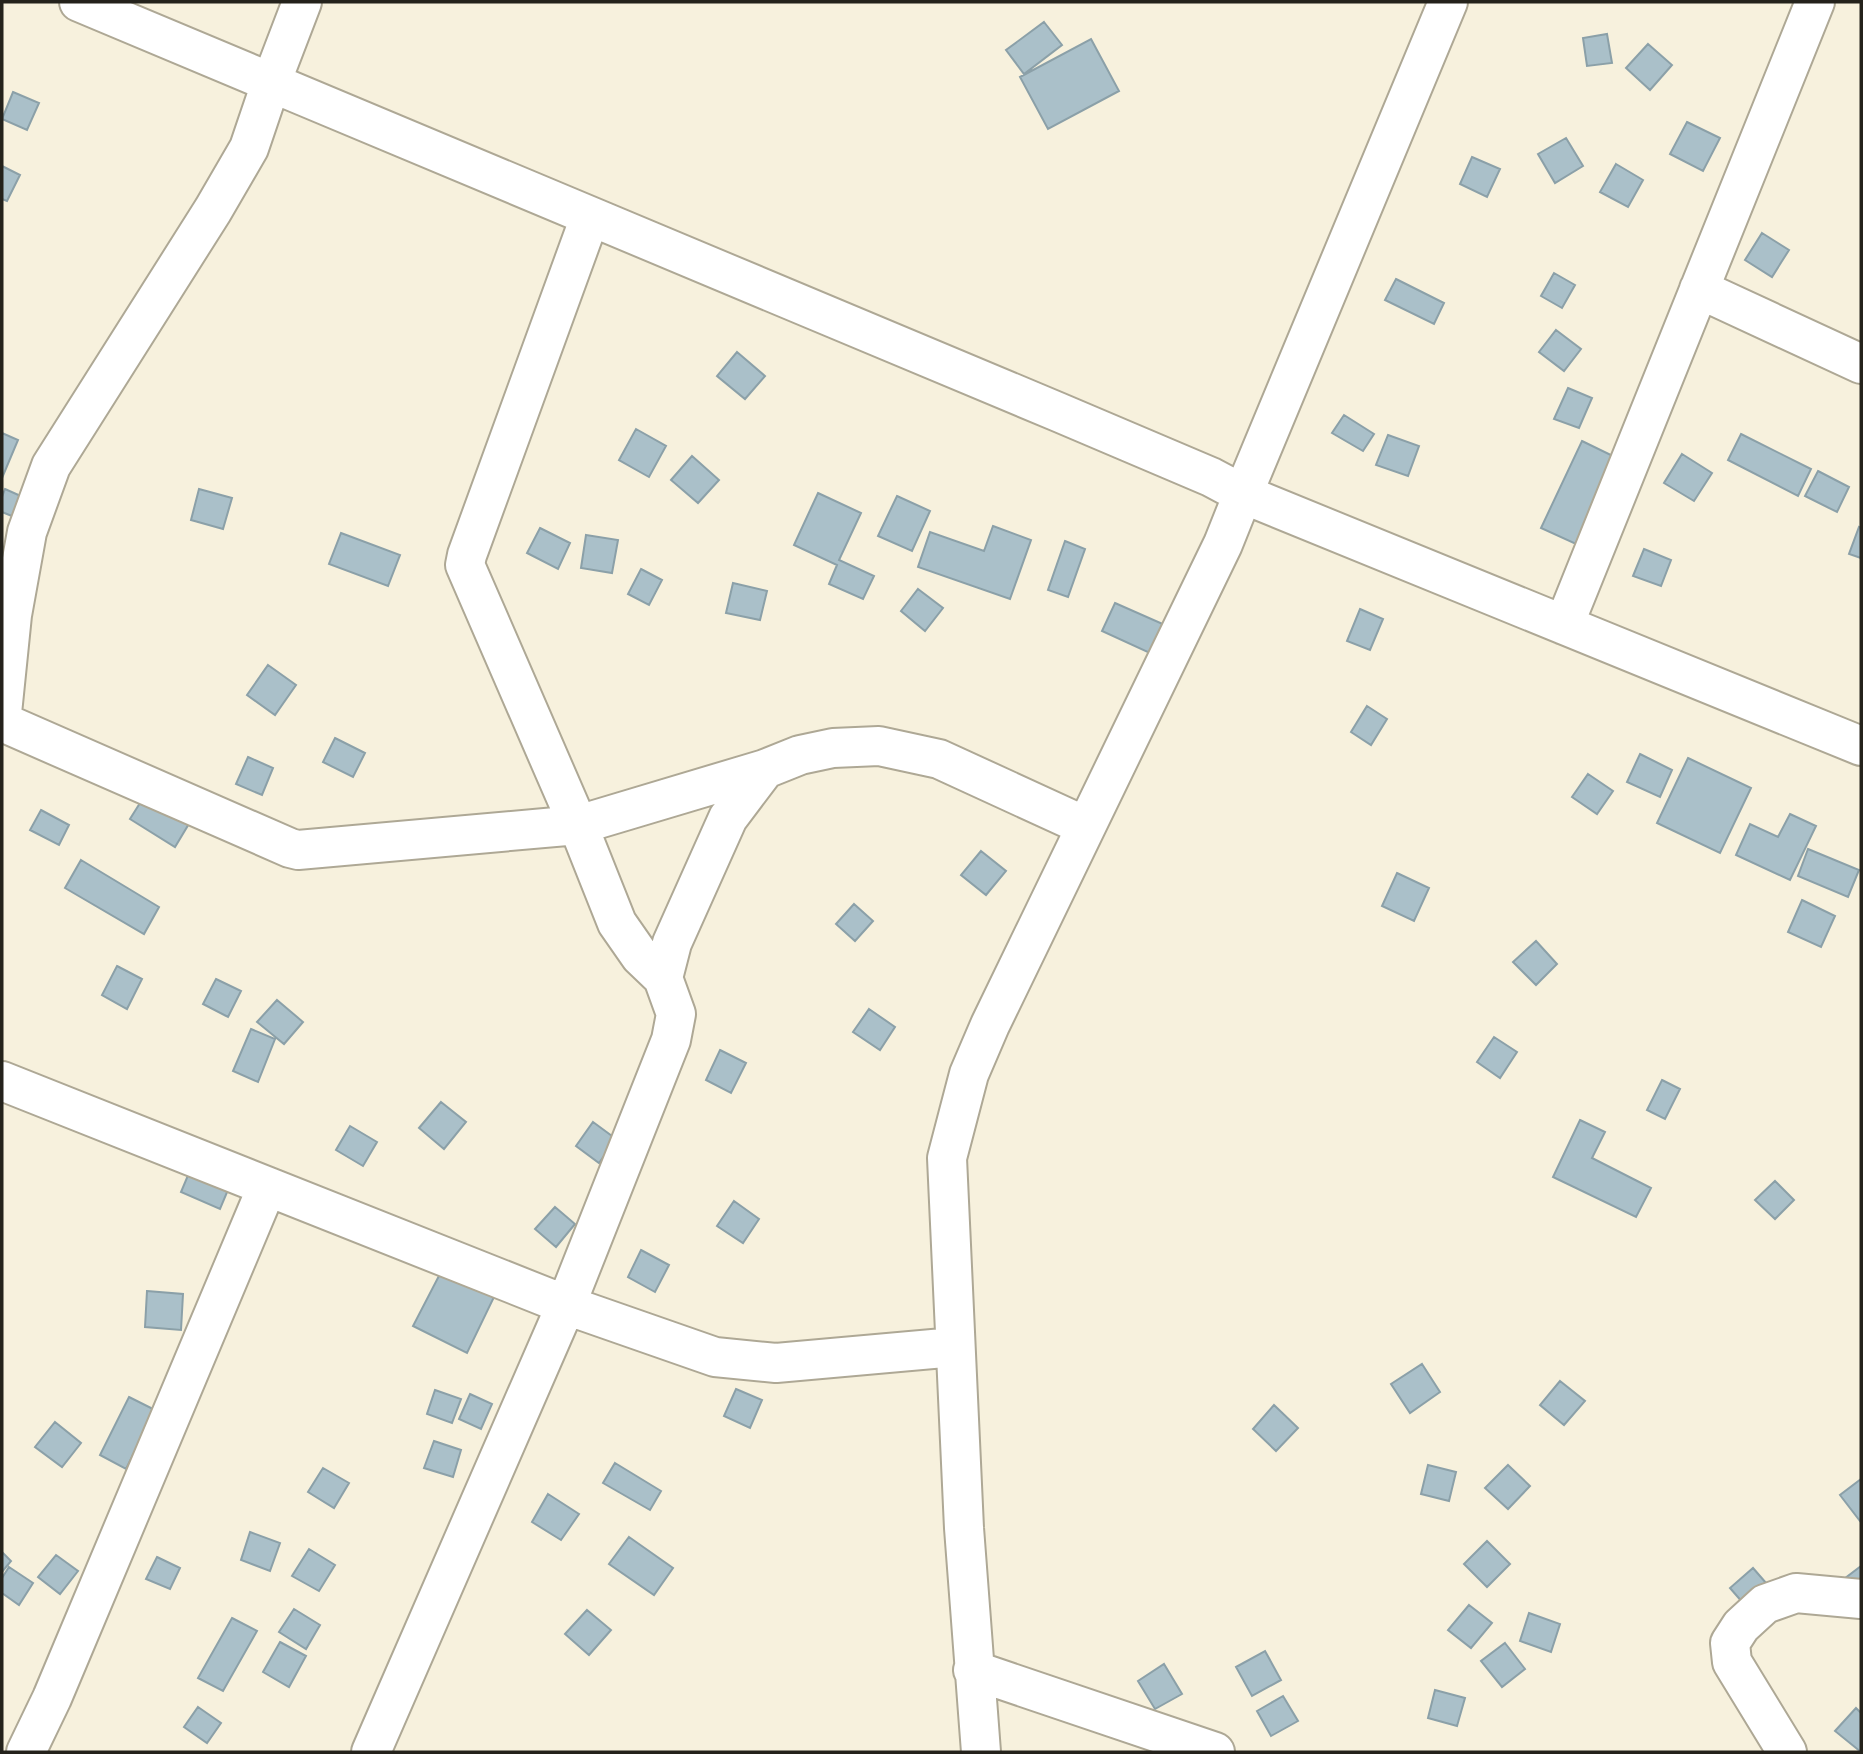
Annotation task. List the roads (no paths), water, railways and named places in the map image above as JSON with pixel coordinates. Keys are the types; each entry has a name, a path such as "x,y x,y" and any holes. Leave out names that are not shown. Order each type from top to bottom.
{"street":[{"path":"79,2 1058,412 1210,477 1243,494 1861,746"},
{"path":"2,713 12,615 27,532 51,466 213,210 249,148 302,2"},
{"path":"981,1752 955,1347 947,1158 969,1074 1085,826 1223,544 1448,2"},
{"path":"1564,625 1815,2"},
{"path":"371,1752 566,1305 671,1040 676,1014 663,978 640,956 617,923 578,825 465,565 590,217"},
{"path":"1699,289 1861,364"},
{"path":"2,722 298,850 578,825 765,769 800,755 833,748 879,746 939,759 1085,826"},
{"path":"663,978 682,918 728,818 765,769"},
{"path":"2,1081 566,1305 715,1357 776,1363 955,1347"},
{"path":"26,1752 52,1698 267,1187"},
{"path":"1787,1752 1732,1662 1730,1643 1741,1626 1765,1604 1796,1593 1861,1599"},
{"path":"974,1670 1215,1752"}]}
